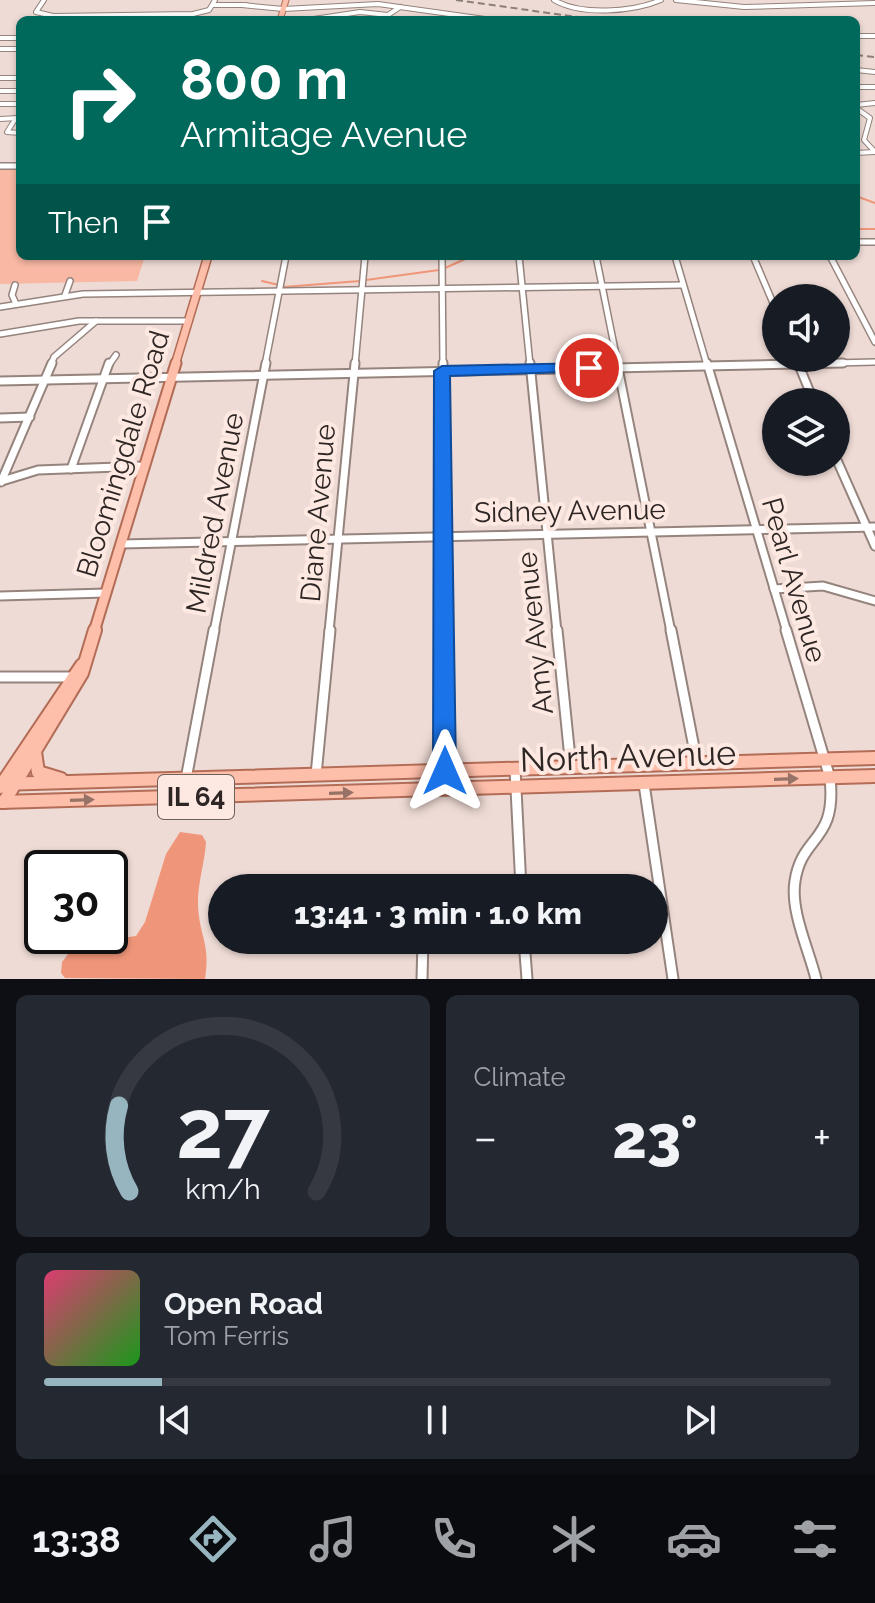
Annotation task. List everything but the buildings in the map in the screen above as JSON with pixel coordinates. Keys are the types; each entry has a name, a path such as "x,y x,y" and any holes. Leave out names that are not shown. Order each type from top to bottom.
{"main road":[{"path":"281,16 286,0"},
{"name":"Bloomingdale Road","path":"4,785 35,752 73,690 106,593 207,260"},
{"name":"Bloomingdale Road","path":"1,804 4,785 82,665"},
{"path":"35,752 38,772 70,782"},
{"name":"North Avenue","path":"4,785 875,758"},
{"name":"North Avenue","path":"1,804 875,776"}],"street":[{"path":"44,0 36,12 53,16 193,14 207,11 214,2 283,8 369,4 463,16"},
{"path":"554,0 563,7 643,7 661,0"},
{"path":"584,0 586,7"},
{"path":"676,0 738,7 875,3"},
{"path":"388,16 400,7"},
{"path":"329,16 345,13 376,16"},
{"path":"437,16 441,13"},
{"path":"873,120 864,140 875,152"},
{"path":"16,121 8,133 16,133"},
{"name":"Mildred Avenue","path":"186,779 285,260"},
{"name":"Diane Avenue","path":"316,775 365,260"},
{"path":"442,260 445,771"},
{"name":"Amy Avenue","path":"519,260 571,768"},
{"path":"597,260 697,763"},
{"name":"Pearl Avenue","path":"676,260 830,778 835,807 831,823 802,860 794,885 816,979"},
{"path":"755,260 765,284"},
{"path":"832,260 875,342"},
{"path":"65,295 70,281"},
{"path":"15,285 12,295 16,304"},
{"path":"0,307 65,295 683,285"},
{"path":"0,482 56,354 89,330 96,321"},
{"path":"0,334 96,321 189,321"},
{"path":"71,469 110,361 116,355"},
{"path":"850,362 875,362"},
{"path":"0,381 762,363"},
{"path":"0,418 30,417"},
{"path":"0,454 13,454"},
{"path":"0,482 21,473 145,466"},
{"path":"844,476 875,546"},
{"name":"Sidney Avenue","path":"121,544 875,527"},
{"path":"774,589 820,585 875,601"},
{"path":"0,596 106,593"},
{"path":"0,677 72,677"},
{"path":"515,769 520,874"},
{"path":"644,784 673,979"},
{"path":"422,979 423,954"},
{"path":"525,954 527,979"}],"shaded area":[{"path":"16,168 16,260 144,260 137,281 0,284 0,169"},
{"path":"180,832 202,835 206,842 198,897 207,957 205,979 65,978 61,973 62,962 68,954 128,954 128,937 136,936 145,922 166,854"}],"waterway":[{"path":"860,197 875,203"},
{"path":"860,229 875,229"},
{"path":"445,268 463,260"},
{"path":"366,280 439,270"},
{"path":"262,281 279,285"},
{"path":"283,287 360,281"}],"railway":[{"path":"456,0 570,16"},
{"path":"860,55 875,57"}],"route":[{"path":"445,771 442,371 589,368"}]}
